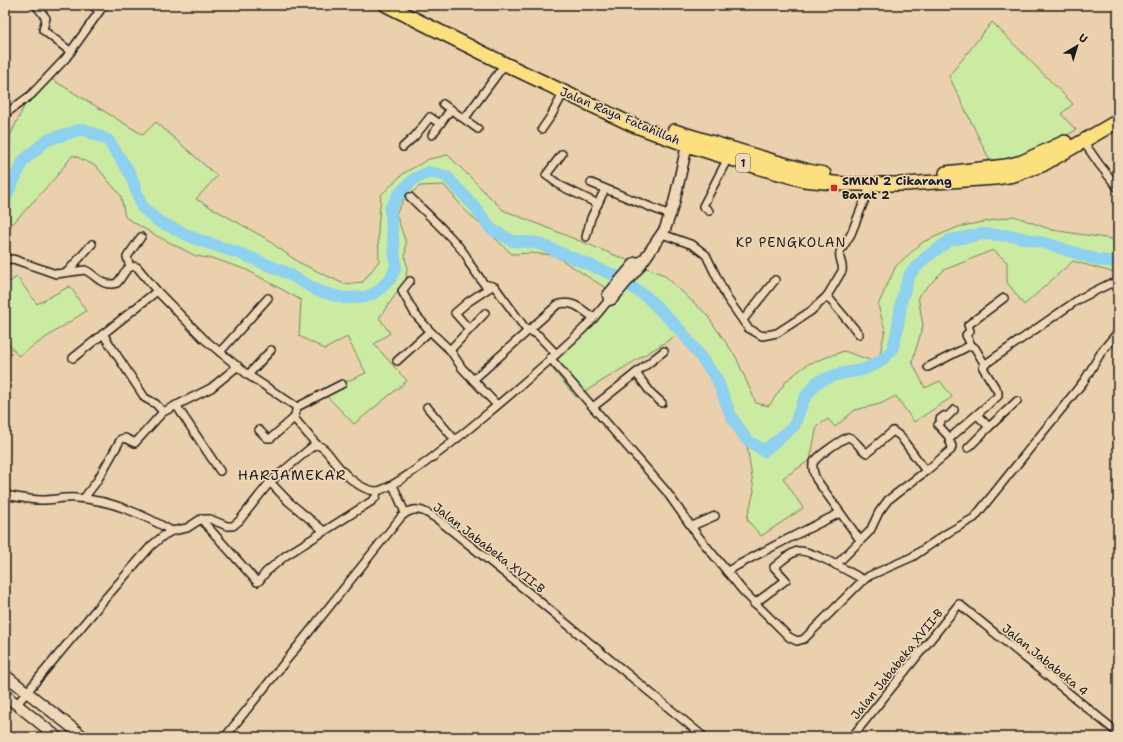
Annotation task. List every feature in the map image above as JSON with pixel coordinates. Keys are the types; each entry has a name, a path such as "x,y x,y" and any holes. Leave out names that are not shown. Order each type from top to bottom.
{"highway":[{"name":"Jalan Raya Fatahillah","path":"386,5 654,123 689,136 808,172 826,174 908,176 1006,166 1022,162 1057,147 1118,111"},
{"name":"Jalan Raya Fatahillah","path":"402,5 505,64 633,124 687,145 804,180 824,183 905,184 987,179 1014,175 1042,165 1118,121"}],"street":[{"path":"5,114 31,94 71,52 102,8 92,5"},
{"path":"38,8 46,18 44,30 71,52"},
{"path":"465,118 505,64"},
{"path":"542,129 564,92"},
{"path":"443,104 465,118 478,129"},
{"path":"432,134 451,109"},
{"path":"404,147 430,117 440,124"},
{"path":"1083,141 1098,164 1118,188"},
{"path":"294,418 317,445 323,448 353,480 363,486 377,491 393,485 429,461 553,356 594,318 662,234 670,215 687,145"},
{"path":"562,154 546,175 561,186 598,204"},
{"path":"709,211 702,206 728,158"},
{"path":"591,183 670,215"},
{"path":"662,234 693,245 706,255 727,298 748,328 762,336 769,336 777,333 811,311 827,296 842,271 843,268 839,255 840,252 851,234 871,184"},
{"path":"586,237 591,218 605,189"},
{"path":"410,197 437,223 469,259 469,263 484,284 492,286 525,328 538,335 593,406 666,492 754,604 789,637 797,641 804,639 869,576 912,557 949,532 974,518 1084,382 1102,351 1118,332"},
{"path":"130,267 127,257 141,237"},
{"path":"68,271 92,244"},
{"path":"5,260 13,259 56,274 68,271 85,270 109,285 117,283 130,267 134,266 140,269 157,291 194,330 248,375 297,407"},
{"path":"742,320 775,280"},
{"path":"410,281 402,289 402,292 415,314 450,350 458,363 497,404"},
{"path":"985,365 1079,298 1109,284 1118,284"},
{"path":"469,329 455,313 468,302 492,286"},
{"path":"73,358 157,291"},
{"path":"827,296 859,334"},
{"path":"220,352 268,298"},
{"path":"950,438 998,396 983,368 985,365 966,335 970,331 968,324 1004,298"},
{"path":"473,380 557,305 563,302 575,305 594,318"},
{"path":"450,350 485,313"},
{"path":"397,361 430,331"},
{"path":"103,334 145,398 156,404 163,412"},
{"path":"928,367 971,345"},
{"path":"248,375 271,350"},
{"path":"593,406 664,351"},
{"path":"84,498 97,482 121,439 125,438 136,443 163,412 211,388 238,366"},
{"path":"636,373 651,393 662,404"},
{"path":"260,430 267,438 271,438 294,418 297,407 342,384"},
{"path":"968,448 1017,400"},
{"path":"176,405 220,471"},
{"path":"427,407 455,440"},
{"path":"836,565 870,531 879,512 888,500 951,450 952,446 949,440 950,438 938,424 941,422 940,419 944,416 946,418 954,410"},
{"path":"977,415 989,427"},
{"path":"860,540 816,479 813,465 816,458 846,438 852,438 863,451 867,453 891,432 895,432 900,436 926,471"},
{"path":"16,704 151,546 172,531 187,528 201,519 210,519 227,526 233,526 239,521 270,482 313,446 317,445"},
{"path":"270,482 289,502 324,531"},
{"path":"225,737 405,513 393,485"},
{"path":"201,519 257,582 279,560 372,501 376,497 377,491"},
{"path":"5,496 42,500 74,498 95,500 133,511 152,519 172,531"},
{"name":"Jalan Jababeka XVII-B","path":"405,513 418,509 432,515 704,737"},
{"path":"728,572 785,540 840,513"},
{"path":"692,526 715,516"},
{"path":"754,604 786,580 774,567 793,553 805,551 811,553 864,580"},
{"name":"Jalan Jababeka XVII-B","path":"852,737 959,604"},
{"name":"Jalan Jababeka 4","path":"959,604 1118,733"},
{"path":"5,675 84,737"},
{"path":"5,695 57,737"}],"green space":[{"path":"992,22 1073,104 1061,114 1076,130 1034,153 992,165 949,76"},
{"path":"48,77 143,135 156,122 217,176 196,199 265,238 298,262 344,284 363,282 379,261 378,229 381,195 404,173 429,159 448,155 503,210 664,275 706,314 736,357 756,403 769,406 787,380 808,364 844,351 878,363 885,330 878,305 896,266 923,242 958,227 1014,216 1052,230 1118,240 1118,272 1112,272 1073,261 1024,305 1007,282 1007,262 993,250 944,270 918,296 923,326 912,362 925,388 940,381 952,397 914,422 896,396 880,404 855,410 835,427 828,419 817,426 810,460 783,478 803,508 761,536 747,519 754,491 746,439 731,415 717,379 682,332 576,397 549,365 615,294 554,255 530,253 512,254 465,210 444,185 420,186 404,199 396,214 406,243 406,280 379,318 390,333 374,344 407,381 354,424 323,392 366,373 347,337 325,349 299,336 301,300 247,270 215,259 196,256 153,234 125,217 121,196 96,166 73,155 55,178 5,232 5,177 8,173 10,136 29,96"},
{"path":"17,277 37,304 70,286 86,311 18,356 5,338 5,285"}],"waterway":[{"path":"5,199 23,161 47,140 83,129 108,140 130,173 142,207 158,221 196,239 244,255 287,273 318,291 344,298 366,297 378,291 390,279 396,267 390,209 399,194 414,179 429,172 446,176 475,207 491,229 513,241 537,243 614,275 647,297 682,332 717,379 731,416 746,439 764,451 794,426 804,399 817,382 839,374 862,370 878,363 892,350 897,332 902,298 910,274 925,258 950,240 983,234 1014,236 1048,244 1098,260 1118,262"}],"place":[{"name":"SMKN 2 Cikarang Barat 2","path":"834,188"}],"district":[{"name":"KP PENGKOLAN","path":"791,242"},
{"name":"HARJAMEKAR","path":"292,475"}]}
